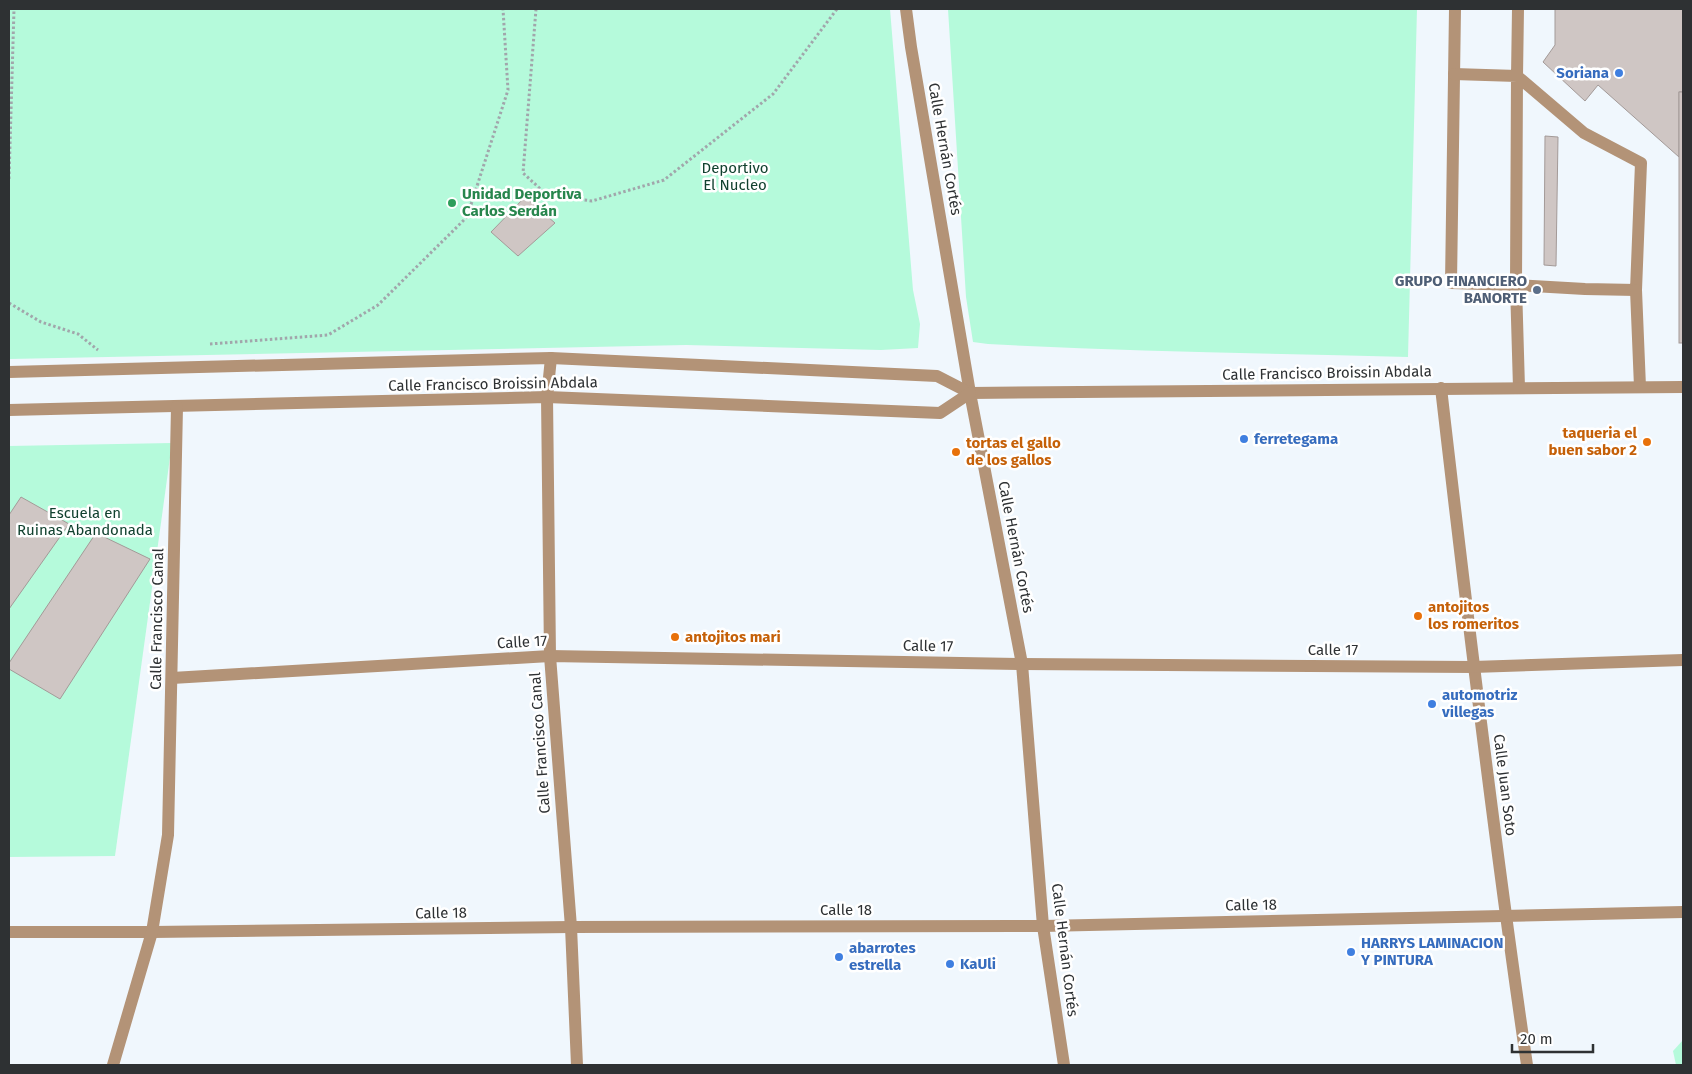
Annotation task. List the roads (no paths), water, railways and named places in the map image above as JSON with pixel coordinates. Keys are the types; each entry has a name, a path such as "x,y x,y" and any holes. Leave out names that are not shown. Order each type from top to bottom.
{"street":[{"name":"Calle Hernán Cortés","path":"906,9 910,47 970,393 1022,664 1043,926 1064,1065"},
{"path":"1455,9 1451,283 1636,290"},
{"path":"1518,9 1516,285 1519,388"},
{"path":"1454,74 1517,76 1584,134 1641,163 1636,290 1640,387"},
{"name":"Calle Francisco Broissin Abdala","path":"9,372 551,358 937,376 970,393 1683,387"},
{"name":"Calle Francisco Canal","path":"551,358 547,397 550,656 571,927 577,1065"},
{"name":"Calle Juan Soto","path":"1440,388 1473,667 1505,915 1527,1065"},
{"name":"Calle Francisco Broissin Abdala","path":"9,410 547,397 940,413 970,393"},
{"name":"Calle Francisco Canal","path":"114,1065 152,932 168,835 176,407"},
{"name":"Calle 17","path":"172,678 550,656 1022,664 1473,667 1683,660"},
{"name":"Calle 18","path":"9,932 571,927 1043,926 1683,912"}],"place":[{"name":"Soriana","path":"1619,73"},
{"name":"Unidad Deportiva Carlos Serdán","path":"452,203"},
{"name":"GRUPO FINANCIERO BANORTE","path":"1537,290"},
{"name":"ferretegama","path":"1244,439"},
{"name":"taqueria el buen sabor 2","path":"1647,442"},
{"name":"tortas el gallo de los gallos","path":"956,452"},
{"name":"antojitos los romeritos","path":"1418,616"},
{"name":"antojitos mari","path":"675,637"},
{"name":"automotriz villegas","path":"1432,704"},
{"name":"HARRYS LAMINACION Y PINTURA","path":"1351,952"},
{"name":"abarrotes estrella","path":"839,957"},
{"name":"KaUli","path":"950,964"}],"park label":[{"name":"Deportivo El Nucleo","path":"735,176"},
{"name":"Escuela en Ruinas Abandonada","path":"85,522"}]}
